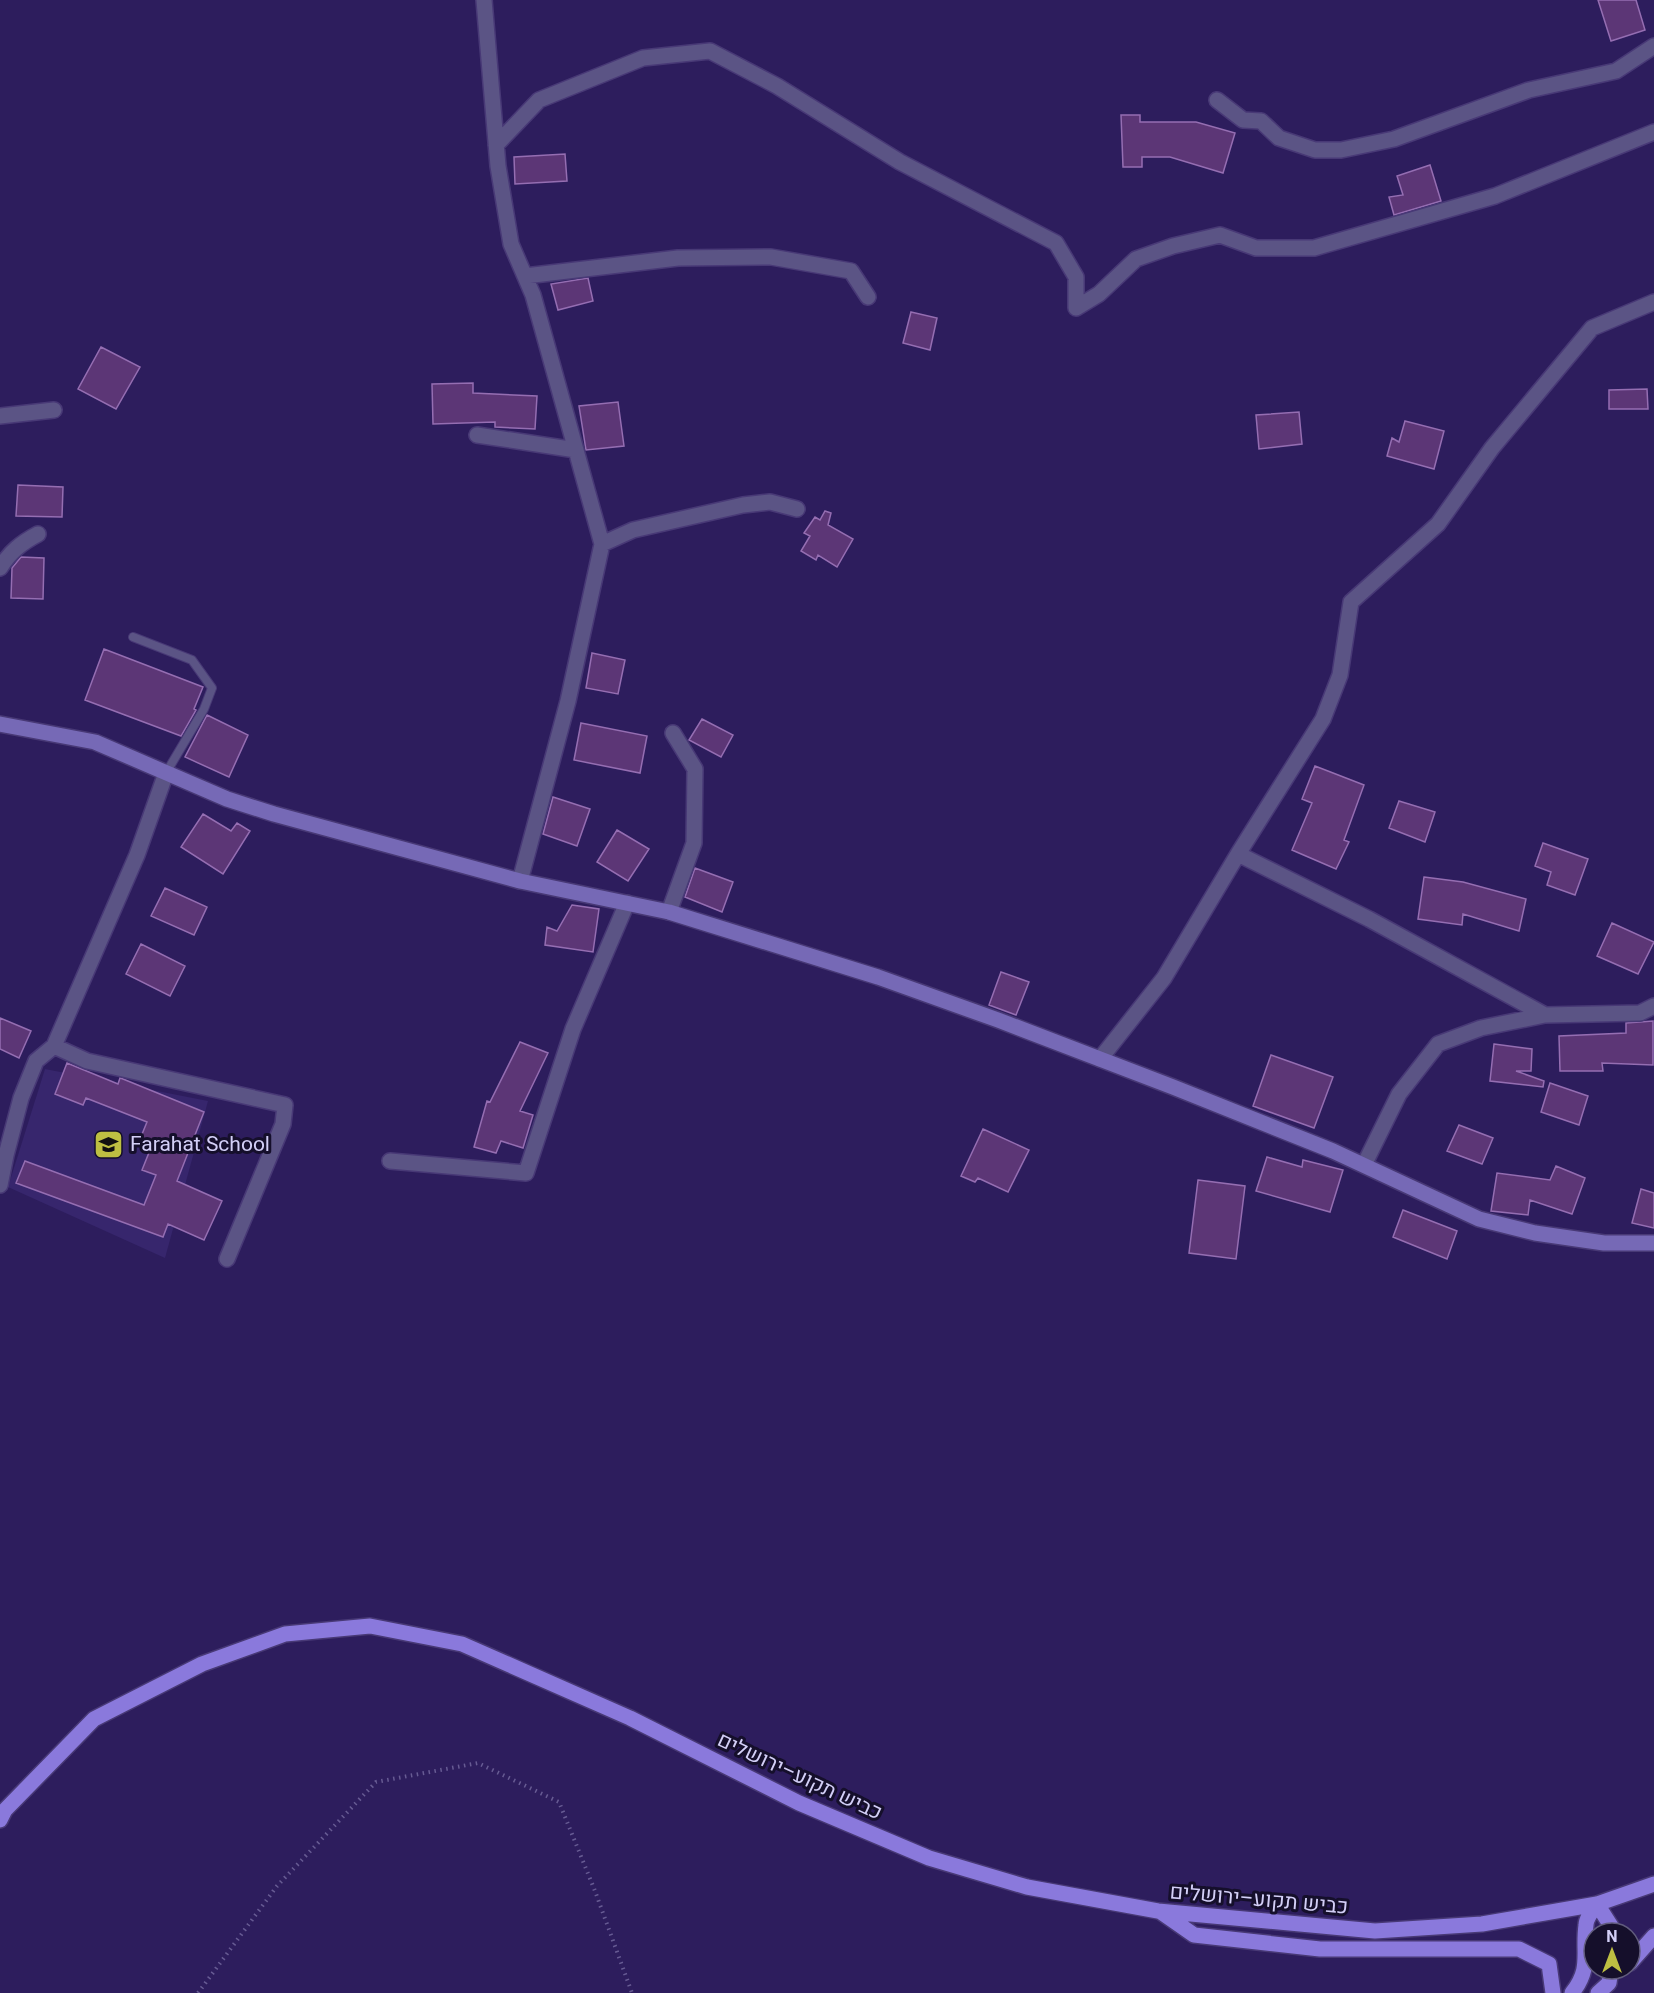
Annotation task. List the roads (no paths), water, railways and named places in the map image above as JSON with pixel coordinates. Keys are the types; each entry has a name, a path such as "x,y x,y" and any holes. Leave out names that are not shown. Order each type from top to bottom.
{"main road":[{"name":"כביש תקוע–ירושלים","path":"0,1820 5,1810 94,1719 202,1664 285,1634 370,1626 462,1644 630,1718 799,1803 929,1858 1027,1887 1158,1911 1375,1931 1482,1924 1597,1904 1654,1884"},
{"path":"1572,1993 1580,1983 1586,1962 1586,1923 1597,1904 1608,1921"},
{"path":"1158,1911 1194,1935 1320,1949 1519,1949 1549,1964 1553,1993"},
{"path":"1642,1950 1654,1936"}],"street":[{"path":"484,0 496,145 511,244 533,295 602,544 568,701 520,881"},
{"path":"1217,100 1243,120 1260,121 1279,138 1315,150 1341,150 1394,139 1529,90 1616,71 1654,46"},
{"path":"496,145 539,100 643,58 710,51 777,86 900,162 1056,243 1076,278 1076,309 1099,294 1136,259 1173,246 1220,235 1256,248 1314,248 1495,196 1654,132"},
{"path":"525,276 678,258 771,257 851,271 868,297"},
{"path":"1101,1059 1164,978 1323,718 1340,675 1351,602 1438,524 1492,448 1592,328 1654,302"},
{"path":"0,416 54,410"},
{"path":"477,435 576,450"},
{"path":"602,544 633,530 744,505 770,502 797,509"},
{"path":"0,568 8,555 20,544 38,534"},
{"path":"0,724 95,742 227,798 274,814 520,881 669,912 878,977 1101,1059 1333,1151 1479,1219 1535,1233 1604,1244 1654,1243"},
{"path":"669,912 694,843 695,769 674,733"},
{"path":"0,1185 21,1098 36,1061 54,1046 137,855 166,773"},
{"path":"1238,854 1369,919 1545,1015"},
{"path":"390,1161 526,1173 573,1029 627,903"},
{"path":"1364,1165 1400,1094 1438,1044 1481,1028 1545,1015 1640,1013 1654,1006"},
{"path":"54,1046 87,1061 285,1105 283,1124 227,1259"}],"lane":[{"path":"134,637 192,660 212,688 204,709 166,773"}],"place":[{"name":"Farahat School","path":"109,1144"}]}
